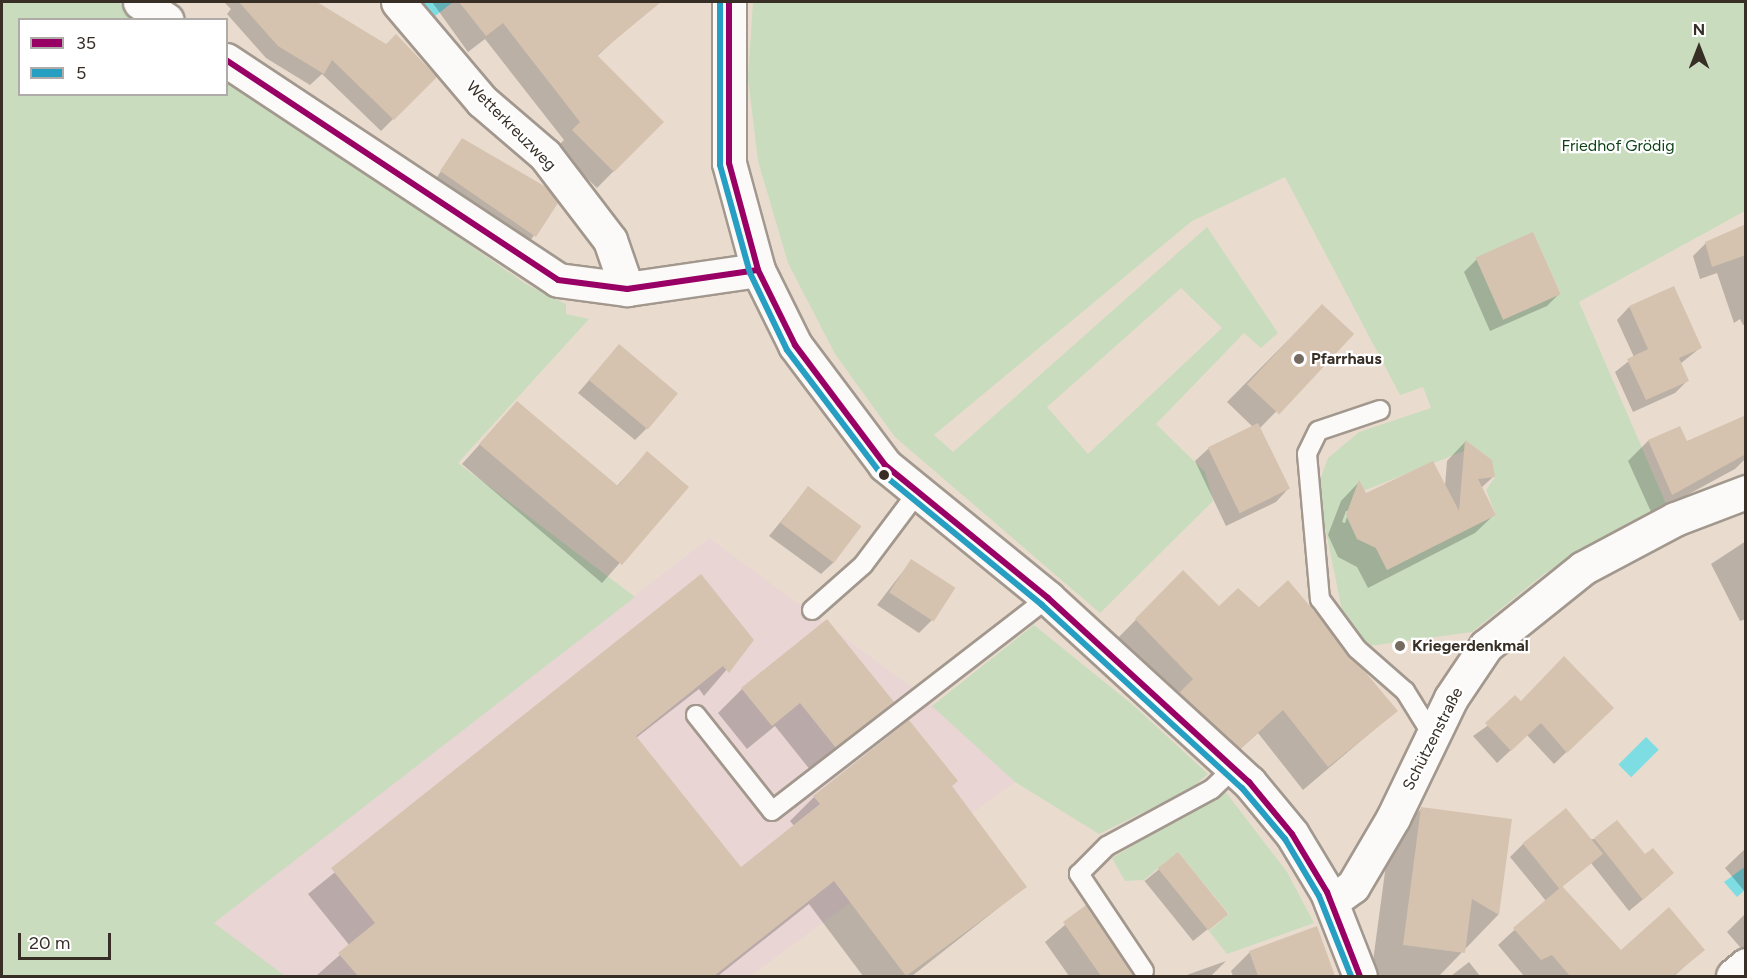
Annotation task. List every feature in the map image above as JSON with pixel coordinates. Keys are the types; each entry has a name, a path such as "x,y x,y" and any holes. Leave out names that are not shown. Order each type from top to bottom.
{"street":[{"path":"140,2 164,18"},
{"name":"Wetterkreuzweg","path":"398,2 482,100 545,155 610,240 627,289"},
{"path":"729,2 729,163 758,270 795,345 843,415 917,494 1048,598 1234,768 1292,834 1331,902 1360,976"},
{"path":"228,61 522,261 578,286 627,289 758,270"},
{"name":"Schützenstraße","path":"1331,902 1353,886 1433,736 1486,646 1532,605 1582,568 1664,525 1746,492"},
{"path":"1733,976 1746,965"}],"lane":[{"path":"1380,410 1318,431 1307,454 1320,599 1357,649 1405,691 1433,736"},
{"path":"812,610 862,565 917,494"},
{"path":"696,715 772,811 1048,598"},
{"path":"1144,970 1079,874 1107,846 1212,789 1234,768"}],"shaded area":[{"path":"709,538 914,689 1015,782 750,976 285,976 213,923"}],"green space":[{"path":"2,2 118,2 142,18 18,18 18,96 228,96 228,78 526,284 566,304 566,314 589,319 458,463 635,597 214,923 285,976 2,976"},
{"name":"Friedhof Grödig","path":"753,2 1745,2 1745,211 1579,302 1667,506 1594,542 1544,574 1472,632 1369,646 1343,615 1317,488 1328,458 1359,432 1431,408 1423,387 1400,395 1285,177 1192,221 934,435 953,452 1207,227 1278,333 1261,348 1244,333 1156,424 1205,472 1213,501 1100,613 895,437 835,354 788,263 758,161 748,78","holes":["1533,233 1561,294 1476,258","1181,288 1222,328 1088,454 1047,407","1464,451 1495,477 1486,490 1496,515 1387,570 1371,539 1359,540 1348,520 1356,504 1353,495"]},
{"path":"1034,625 1134,706 1208,774 1189,790 1099,834 1015,782 932,706"},
{"path":"1225,791 1287,872 1314,923 1227,954 1209,931 1229,914 1178,852 1144,880 1125,881 1112,858"}],"water":[{"path":"424,2 453,2 430,20 419,6"},
{"path":"1646,737 1659,750 1631,777 1618,765"},
{"path":"1746,866 1745,890 1737,897 1724,882"}],"building":[{"path":"239,2 317,2 386,44 396,34 437,77 394,120 332,60 324,74 278,46"},
{"path":"459,2 661,2 597,55 664,122 614,172 572,130 580,122 503,23 486,36"},
{"path":"462,138 546,187 558,203 536,237 440,171"},
{"path":"1746,224 1746,255 1712,267 1705,242"},
{"path":"1533,232 1561,294 1503,320 1475,258"},
{"path":"1674,286 1702,348 1679,358 1689,381 1646,400 1627,359 1648,349 1629,306"},
{"name":"Pfarrhaus","path":"1322,304 1354,334 1279,414 1247,384"},
{"path":"619,344 678,393 648,429 589,380"},
{"path":"517,401 618,486 647,451 689,487 622,565 479,444"},
{"path":"1746,415 1746,454 1672,495 1648,440 1680,426 1687,441"},
{"path":"1258,423 1290,489 1240,513 1208,448"},
{"path":"1465,440 1492,460 1495,477 1478,479 1496,515 1387,570 1376,548 1357,539 1346,515 1359,480 1366,493 1433,461 1459,511"},
{"path":"808,486 862,526 834,563 780,523"},
{"path":"911,559 955,588 934,621 889,593"},
{"path":"1183,570 1219,606 1238,588 1259,607 1288,580 1398,711 1328,767 1283,710 1240,749 1179,693 1193,679 1135,619"},
{"path":"701,574 754,640 729,673 723,666 636,736 741,867 820,804 813,796 909,720 958,781 952,786 1027,887 906,976 834,881 714,976 358,976 338,953 375,923 331,868"},
{"path":"827,619 894,702 836,748 800,703 772,726 741,688"},
{"path":"1564,656 1614,708 1567,753 1541,723 1511,751 1485,723 1515,695 1521,701"},
{"path":"1421,807 1512,819 1499,915 1472,899 1465,953 1403,945"},
{"path":"1566,808 1603,854 1560,889 1522,843"},
{"path":"1617,820 1645,854 1653,848 1674,873 1643,900 1594,838"},
{"path":"1178,852 1228,914 1208,931 1158,868"},
{"path":"1562,886 1621,950 1669,907 1705,950 1673,976 1570,976 1552,955 1541,960 1513,928"},
{"path":"1086,905 1134,976 1101,976 1063,922"},
{"path":"1317,926 1335,976 1258,976 1249,951"}],"transit line":[{"name":"5","path":"720,2 720,165 750,273 787,350 879,471 1042,605 1242,788 1285,839 1319,896 1351,976"},
{"name":"35","path":"729,2 729,163 758,270 795,345 885,465 1048,598 1249,782 1292,834 1327,892 1360,976"},
{"name":"35","path":"228,61 558,280 627,289 758,270"}],"place":[{"name":"Pfarrhaus","path":"1299,359"},
{"name":"Kriegerdenkmal","path":"1400,646"}]}
